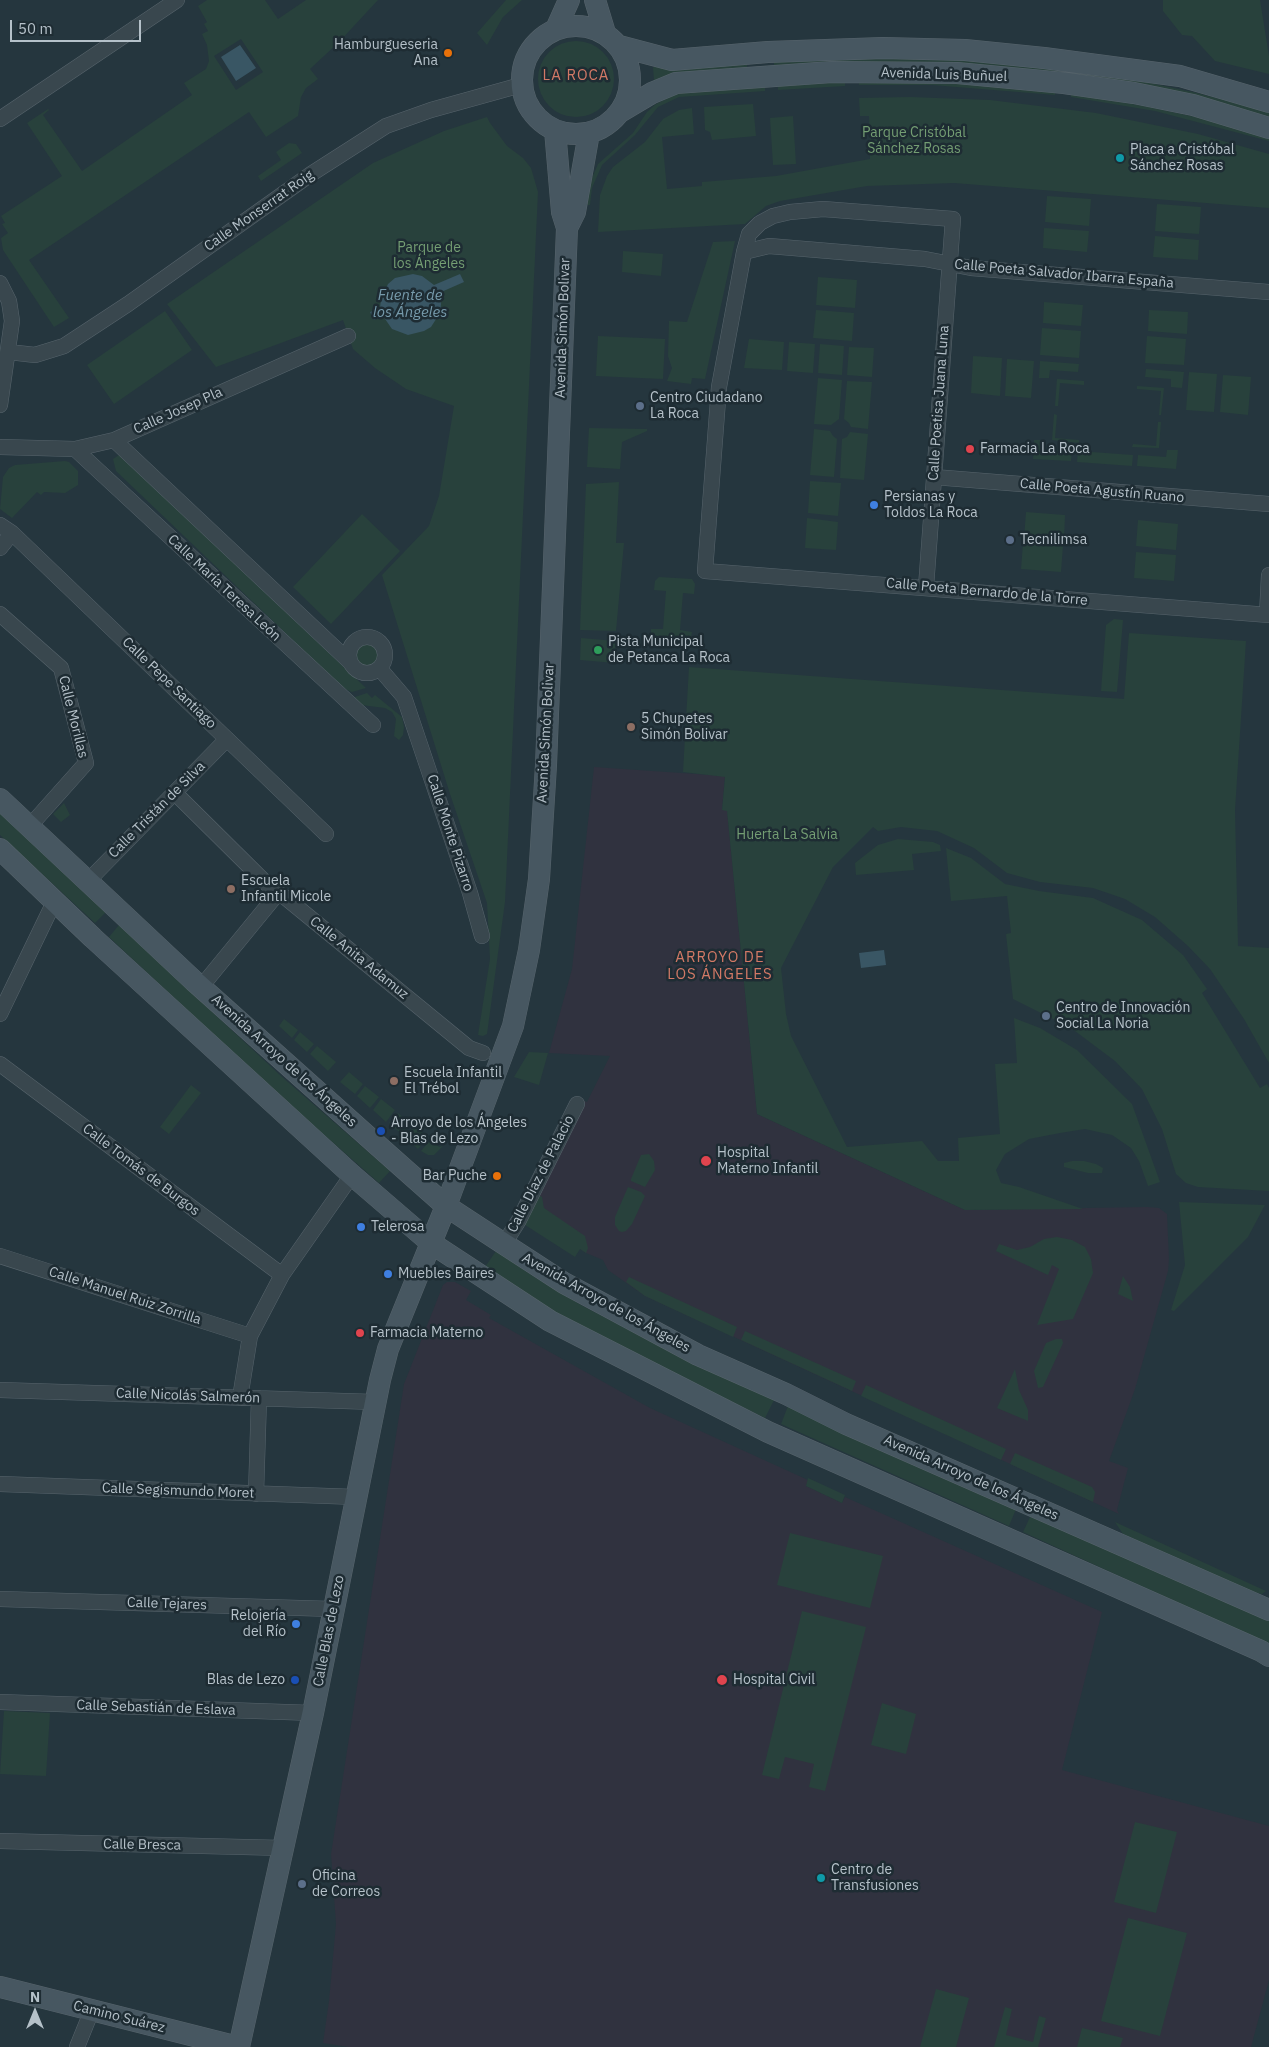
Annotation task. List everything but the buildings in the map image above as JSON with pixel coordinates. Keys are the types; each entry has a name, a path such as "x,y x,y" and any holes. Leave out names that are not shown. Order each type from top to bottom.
{"main road":[{"path":"556,28 569,0"},
{"path":"595,0 612,40 628,62 631,79 628,96 620,112 612,121 589,133 578,134 555,130 535,116 523,96 521,85 522,67 529,50 541,37 556,28 576,25 596,29 612,40"},
{"name":"Avenida Luis Buñuel","path":"612,40 660,58 672,60 768,52 883,48 965,50 1180,76 1269,102"},
{"name":"Avenida Luis Buñuel","path":"620,112 652,93 676,83 832,72 957,73 1064,83 1134,93 1193,105 1269,128"},
{"name":"Avenida Simón Bolivar","path":"443,1214 513,1026 529,950 539,879 546,765 567,228 562,212 555,130"},
{"name":"Avenida Simón Bolivar","path":"567,228 575,212 589,133"},
{"name":"Avenida Arroyo de los Ángeles","path":"0,799 443,1214 504,1244 564,1283 698,1355 786,1394 846,1424 1269,1610"},
{"path":"0,850 93,938 352,1175 431,1243 550,1321 768,1432 1269,1656"},
{"name":"Calle Blas de Lezo","path":"238,2047 284,1848 388,1350 443,1214"},
{"name":"Camino Suárez","path":"0,1987 238,2047"}],"street":[{"path":"0,119 177,0"},
{"name":"Calle Monserrat Roig","path":"9,352 35,355 64,346 128,304 311,174 386,126 430,110 521,85"},
{"name":"Calle Poetisa Juana Luna","path":"773,216 790,212 823,209 953,219 926,587"},
{"path":"769,246 768,225 773,216"},
{"path":"744,252 749,234 760,223 773,216"},
{"name":"Calle Poeta Salvador Ibarra España","path":"744,252 769,246 925,259 949,265 1269,292"},
{"name":"Calle Poeta Bernardo de la Torre","path":"744,252 719,387 705,571 1268,615"},
{"path":"0,284 9,301 12,321 0,405"},
{"name":"Calle Josep Pla","path":"0,447 75,449 114,440 348,336"},
{"path":"114,440 350,662 355,669 363,674 372,673 380,669 386,659 384,648 376,639 366,637 355,641 349,650 350,662"},
{"name":"Calle María Teresa León","path":"75,449 373,725"},
{"name":"Calle Poeta Agustín Ruano","path":"934,477 1269,504"},
{"path":"0,548 6,529"},
{"name":"Calle Pepe Santiago","path":"6,529 326,834"},
{"path":"1268,615 1269,575"},
{"name":"Calle Morillas","path":"0,614 60,668 86,763 29,826"},
{"name":"Calle Monte Pizarro","path":"380,669 404,697 482,936"},
{"name":"Calle Tristán de Silva","path":"87,882 227,739"},
{"name":"Calle Anita Adamuz","path":"175,793 272,889 469,1048 483,1053"},
{"path":"201,987 278,893"},
{"path":"2,1004 55,900"},
{"name":"Calle Tomás de Burgos","path":"0,1064 282,1275"},
{"name":"Calle Díaz de Palacio","path":"504,1244 519,1220 577,1104"},
{"path":"240,1398 250,1336 282,1275 352,1175"},
{"name":"Calle Manuel Ruiz Zorrilla","path":"0,1256 250,1336"},
{"name":"Calle Nicolás Salmerón","path":"0,1390 376,1402"},
{"path":"256,1494 259,1398"},
{"name":"Calle Segismundo Moret","path":"0,1484 356,1497"},
{"name":"Calle Tejares","path":"0,1599 333,1609"},
{"name":"Calle Sebastián de Eslava","path":"0,1702 313,1713"},
{"name":"Calle Bresca","path":"0,1841 284,1848"},
{"path":"77,2047 92,2010"}],"shaded area":[{"name":"Hospital Materno Infantil","path":"594,767 725,776 722,810 727,810 757,1114 965,1210 1147,1207 1159,1208 1167,1214 1168,1271 1135,1389 1109,1461 1128,1468 1117,1510 1119,1514 645,1296 608,1270 603,1260 586,1253 529,1211 584,1101 587,1102 610,1056 549,1053 572,969"},
{"name":"Hospital Civil","path":"447,1282 455,1282 471,1291 466,1300 491,1315 489,1318 650,1408 808,1480 806,1486 842,1503 845,1497 1102,1612 1062,1770 1269,1826 1269,1980 1251,2047 348,2047 323,2043 336,1924 331,1854 404,1384 443,1285"}],"green space":[{"path":"207,0 265,0 278,19 306,0 378,0 339,42 310,69 318,79 306,88 301,97 298,116 266,137 249,112 29,260 69,318 54,327 3,250 1,238 8,233 2,224 5,223 1,216 62,176 27,123 48,109 43,115 82,171 192,95 184,83 206,69 209,61 207,45 202,34 208,31 204,24 207,22 198,6","holes":["241,39 263,72 236,90 214,56"]},
{"path":"506,0 522,0 503,17 487,45 477,33"},
{"path":"1163,0 1260,0 1269,56 1269,74 1215,61 1192,36 1182,35 1163,11"},
{"path":"576,41 590,44 603,52 611,65 614,79 611,93 603,106 590,114 576,117 562,114 549,106 541,93 538,79 541,65 549,52 562,44"},
{"path":"855,58 952,59 1059,68 1058,73 774,67 774,62"},
{"path":"747,64 747,69 654,80 653,68 655,66 677,69"},
{"path":"1072,69 1118,76 1197,93 1269,112 1269,117 1071,75"},
{"path":"932,81 1055,91 1055,95 932,85 859,85 859,82"},
{"path":"845,82 845,86 778,90 778,86"},
{"path":"765,87 765,91 679,97 658,107 635,135 602,165 592,188 590,205 587,205 588,187 598,164 633,133 647,112 656,104 678,93"},
{"path":"1071,93 1200,118 1269,137 1269,141 1155,111 1071,97"},
{"name":"Parque Cristóbal Sánchez Rosas","path":"910,97 990,100 1096,113 1198,134 1269,154 1269,208 954,183 867,186 780,201 766,206 745,224 598,232 600,195 607,176 613,167 645,142 663,119 679,110 692,108 694,134 662,137 667,189 702,186 702,182 776,176 870,159 869,116 860,116 859,98"},
{"path":"753,104 756,136 712,140 710,132 705,130 704,107"},
{"path":"793,116 796,164 773,165 770,118"},
{"name":"Parque de los Ángeles","path":"487,117 507,146 523,158 531,168 538,192 505,902 487,1034 483,1036 478,1035 490,959 487,903 450,794 382,575 429,526 439,496 454,406 406,389 375,368 353,349 343,320 216,367 167,304 373,163 444,131"},
{"path":"289,143 296,144 302,153 261,181 258,176 281,160 276,152"},
{"path":"1047,196 1091,199 1089,226 1045,222"},
{"path":"1157,204 1201,207 1199,234 1155,231"},
{"path":"1044,228 1089,231 1087,252 1043,248"},
{"path":"1155,236 1199,240 1198,260 1153,257"},
{"path":"735,241 705,379 692,378 691,384 667,381 672,368 668,356 669,321 687,322 713,242"},
{"path":"623,251 663,254 661,276 622,272"},
{"path":"818,277 857,280 855,308 816,305"},
{"path":"1044,302 1083,305 1081,326 1043,323"},
{"path":"816,310 854,313 852,341 813,338"},
{"path":"1149,310 1188,312 1187,334 1148,331"},
{"path":"165,311 192,350 114,404 87,365"},
{"path":"1042,328 1081,331 1079,358 1040,355"},
{"path":"598,336 665,339 663,379 596,376"},
{"path":"1147,336 1186,339 1184,365 1145,363"},
{"path":"749,339 784,342 782,370 744,368"},
{"path":"789,342 815,344 813,373 787,371"},
{"path":"820,344 844,346 842,375 818,373"},
{"path":"849,347 874,348 872,377 847,375"},
{"path":"973,356 1002,358 1000,396 971,393"},
{"path":"1007,359 1034,361 1031,398 1005,396"},
{"path":"1040,361 1079,364 1078,372 1050,370 1049,378 1039,378"},
{"path":"1146,369 1184,372 1182,388 1171,387 1171,379 1145,377"},
{"path":"1189,372 1217,374 1214,412 1186,410"},
{"path":"1223,375 1251,377 1248,415 1220,412"},
{"path":"818,378 842,380 839,419 831,425 814,424"},
{"path":"1057,379 1084,381 1084,385 1060,383 1058,406 1055,406"},
{"path":"847,381 872,382 868,429 851,427 844,419"},
{"path":"1137,386 1164,388 1161,415 1159,415 1161,391 1137,389"},
{"path":"1054,414 1057,415 1055,438 1079,440 1079,443 1052,440"},
{"path":"1158,422 1161,422 1159,448 1132,447 1133,444 1156,446"},
{"path":"589,428 647,429 647,431 622,442 620,469 587,467"},
{"path":"814,429 830,431 837,439 834,477 810,475"},
{"path":"850,432 868,434 864,480 840,478 842,439 847,437"},
{"path":"1034,440 1044,440 1044,449 1072,451 1071,461 1033,459"},
{"path":"1167,450 1178,450 1176,469 1137,466 1138,455 1166,457"},
{"path":"1078,451 1133,455 1132,466 1077,462"},
{"path":"119,455 366,688 352,692 343,688 116,471 113,459"},
{"path":"69,462 78,471 78,485 65,493 44,492 41,495 37,492 12,518 0,509 3,477 9,468 15,465"},
{"path":"810,481 841,483 838,516 808,513"},
{"path":"619,482 616,543 624,543 616,631 580,630 586,484"},
{"path":"1026,512 1065,515 1064,541 1024,538"},
{"path":"362,514 400,551 331,624 293,587"},
{"path":"807,518 838,522 836,550 805,548"},
{"path":"1138,520 1178,524 1176,550 1136,546"},
{"path":"1023,543 1063,546 1061,572 1021,569"},
{"path":"1136,552 1176,555 1174,581 1134,578"},
{"path":"659,577 692,579 695,584 694,594 683,593 680,630 692,632 688,640 654,638 651,634 651,629 663,629 666,591 654,590 655,581"},
{"path":"1114,619 1123,620 1117,692 1101,691 1106,625"},
{"name":"Huerta La Salvia","path":"1129,633 1246,641 1235,810 1238,946 1269,948 1269,1063 1244,1019 1210,969 1188,946 1155,917 1125,899 1093,888 1040,882 1007,873 974,848 937,831 901,827 878,831 873,827 833,867 781,968 786,1014 791,1036 847,1147 922,1141 938,1161 959,1161 958,1138 1000,1134 995,1064 1017,1063 1014,1018 1040,1028 1077,1050 1132,1104 1160,1182 1148,1186 1139,1161 1131,1148 1112,1135 1085,1129 1029,1139 1005,1154 996,1170 1001,1183 1019,1187 1083,1209 965,1210 757,1114 727,811 722,810 725,777 683,772 689,667 1124,699"},
{"name":"Pista Municipal de Petanca La Roca","path":"581,638 616,641 615,663 580,660"},
{"path":"367,643 375,647 379,655 375,663 367,667 359,663 355,655 359,647"},
{"path":"367,693 372,698 375,695 402,717 403,735 399,740 394,736 396,719 392,712 385,708 361,705 352,698"},
{"path":"64,803 70,815 61,822 53,814"},
{"path":"0,813 106,912 95,923 0,835"},
{"path":"898,839 933,842 940,845 941,851 912,854 914,870 856,875 855,863 878,845"},
{"path":"946,848 971,858 1005,884 1039,891 1093,898 1142,920 1183,955 1207,989 1202,993 1260,1088 1267,1084 1269,1088 1269,1191 1198,1187 1186,1183 1176,1174 1162,1129 1142,1089 1115,1061 1071,1028 1013,999 1006,934 1011,933 1007,896 951,901"},
{"path":"119,925 281,1076 390,1171 379,1183 264,1082 109,937"},
{"path":"284,1019 298,1030 292,1038 279,1026"},
{"path":"300,1032 314,1044 307,1052 294,1040"},
{"path":"317,1046 336,1062 328,1071 310,1054"},
{"path":"529,1052 548,1053 539,1085 514,1077"},
{"path":"349,1072 363,1084 355,1094 340,1082"},
{"path":"191,1085 201,1093 169,1134 160,1127"},
{"path":"365,1086 379,1097 370,1108 357,1096"},
{"path":"381,1099 395,1110 386,1122 373,1110"},
{"path":"398,1113 411,1124 403,1135 389,1123"},
{"path":"414,1126 428,1137 418,1149 405,1137"},
{"path":"431,1139 439,1147 443,1146 434,1155 428,1155 421,1151"},
{"path":"649,1154 654,1161 655,1170 645,1187 631,1181 631,1179 641,1155"},
{"path":"1072,1161 1096,1164 1103,1168 1102,1173 1088,1173 1064,1167 1064,1163"},
{"path":"628,1187 641,1192 645,1196 632,1224 626,1231 622,1232 615,1225 615,1217"},
{"path":"537,1194 542,1197 544,1208 585,1236 588,1248 586,1253 580,1249 575,1257 522,1223"},
{"path":"1179,1202 1265,1205 1248,1237 1174,1311 1171,1310 1185,1265"},
{"path":"1057,1237 1072,1240 1085,1247 1091,1259 1093,1273 1073,1319 1037,1325 1059,1269 1052,1265 1048,1275 996,1251 999,1244 1017,1250 1030,1247 1044,1239"},
{"path":"496,1251 581,1305 662,1347 774,1400 765,1418 648,1361 569,1320 522,1292 485,1267"},
{"path":"1123,1276 1130,1287 1133,1301 1118,1294"},
{"path":"629,1277 737,1327 733,1337 645,1296 626,1282"},
{"path":"745,1331 856,1381 852,1391 741,1340"},
{"path":"1062,1339 1063,1343 1043,1387 1038,1388 1034,1371 1046,1343"},
{"path":"1015,1369 1019,1390 1028,1410 1028,1421 997,1408"},
{"path":"866,1385 1006,1449 1001,1460 861,1396"},
{"path":"788,1406 1016,1509 1009,1526 781,1424"},
{"path":"1015,1453 1092,1487 1095,1492 1093,1502 1010,1464"},
{"path":"808,1478 845,1495 842,1503 806,1486"},
{"path":"1031,1515 1269,1621 1269,1646 1023,1532"},
{"path":"1115,1522 1266,1591 1262,1594 1253,1592 1123,1534"},
{"path":"790,1533 883,1556 870,1608 777,1585"},
{"path":"802,1611 866,1627 825,1791 809,1787 814,1764 785,1757 779,1779 762,1775"},
{"path":"882,1703 916,1714 906,1754 871,1745"},
{"path":"4,1711 50,1713 46,1776 0,1774"},
{"path":"1135,1822 1177,1832 1156,1913 1114,1902"},
{"path":"1128,1918 1187,1933 1160,2036 1101,2021"},
{"path":"936,1989 969,1998 956,2047 920,2047"},
{"path":"1005,2007 1012,2009 1006,2035 1033,2042 1039,2016 1046,2018 1038,2047 994,2047"},
{"path":"1082,2028 1123,2038 1120,2047 1077,2047"}],"water":[{"path":"240,45 256,68 236,81 221,57"},
{"name":"Fuente de los Ángeles","path":"413,274 422,276 434,285 460,274 464,282 439,293 440,313 431,327 408,335 392,329 383,316 374,320 370,312 380,308 381,299 388,284 395,278"},
{"path":"884,950 886,965 861,968 859,953"}],"place":[{"name":"Hamburgueseria Ana","path":"448,53"},
{"name":"Placa a Cristóbal Sánchez Rosas","path":"1120,158"},
{"name":"Centro Ciudadano La Roca","path":"640,406"},
{"name":"Farmacia La Roca","path":"970,449"},
{"name":"Persianas y Toldos La Roca","path":"874,505"},
{"name":"Tecnilimsa","path":"1010,540"},
{"name":"Pista Municipal de Petanca La Roca","path":"598,650"},
{"name":"5 Chupetes Simón Bolivar","path":"631,727"},
{"name":"Escuela Infantil Micole","path":"231,889"},
{"name":"Centro de Innovación Social La Noria","path":"1046,1016"},
{"name":"Escuela Infantil El Trébol","path":"394,1081"},
{"name":"Arroyo de los Ángeles - Blas de Lezo","path":"381,1131"},
{"name":"Hospital Materno Infantil","path":"706,1161"},
{"name":"Bar Puche","path":"497,1176"},
{"name":"Telerosa","path":"361,1227"},
{"name":"Muebles Baires","path":"388,1274"},
{"name":"Farmacia Materno","path":"360,1333"},
{"name":"Relojería del Río","path":"296,1624"},
{"name":"Blas de Lezo","path":"295,1680"},
{"name":"Hospital Civil","path":"722,1680"},
{"name":"Centro de Transfusiones","path":"821,1878"},
{"name":"Oficina de Correos","path":"302,1884"}],"district":[{"name":"LA ROCA","path":"576,76"},
{"name":"ARROYO DE LOS ÁNGELES","path":"720,966"}]}
